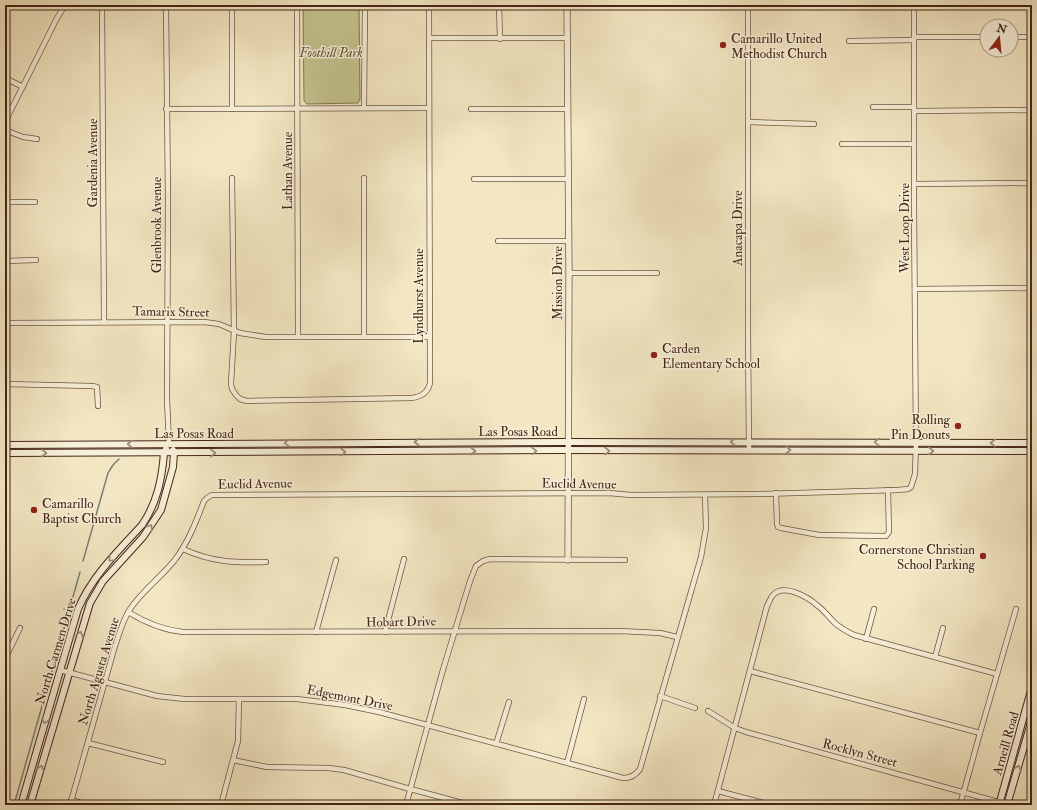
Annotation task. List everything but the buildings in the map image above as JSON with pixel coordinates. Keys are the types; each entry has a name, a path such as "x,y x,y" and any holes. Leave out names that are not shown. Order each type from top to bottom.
{"main road":[{"name":"Las Posas Road","path":"5,445 568,442 1032,443"},
{"name":"North Carmen Drive","path":"21,805 78,609 89,587 102,568 142,525 151,511 160,484 164,453 169,444"},
{"path":"169,444 174,453"},
{"name":"Las Posas Road","path":"5,453 749,450 1032,451"},
{"name":"North Carmen Drive","path":"30,805 87,609 97,590 117,565 138,543 160,510 173,467 174,453"},
{"name":"Arneill Road","path":"999,804 1032,687"},
{"name":"Arneill Road","path":"1008,805 1032,719"}],"street":[{"path":"5,122 65,5"},
{"name":"Gardenia Avenue","path":"102,5 104,322"},
{"name":"Glenbrook Avenue","path":"166,5 169,444"},
{"path":"232,5 232,109"},
{"name":"Lathan Avenue","path":"297,5 298,337"},
{"path":"364,108 365,5"},
{"name":"Lyndhurst Avenue","path":"234,331 231,384 232,389 240,399 247,401 411,398 420,397 426,392 430,382 429,5"},
{"path":"500,5 500,39"},
{"name":"Mission Drive","path":"567,5 569,273 568,560"},
{"name":"Anacapa Drive","path":"748,5 749,450"},
{"name":"West Loop Drive","path":"914,5 916,451"},
{"path":"1019,37 1032,36"},
{"path":"848,41 979,37"},
{"path":"429,38 567,38"},
{"path":"5,78 23,87"},
{"path":"873,107 914,109 1032,110"},
{"path":"166,109 429,108"},
{"path":"471,109 567,108"},
{"path":"748,122 814,124"},
{"path":"5,130 23,137 37,139"},
{"path":"842,144 914,144"},
{"path":"232,178 234,331"},
{"path":"364,178 364,337"},
{"path":"474,179 568,179"},
{"path":"914,184 1032,183"},
{"path":"5,202 35,202"},
{"path":"498,241 568,241"},
{"path":"5,261 36,260"},
{"path":"569,273 657,273"},
{"path":"915,289 1032,288"},
{"name":"Tamarix Street","path":"5,322 167,321 214,323 247,335 266,337 429,338"},
{"path":"5,384 97,386 98,406"},
{"name":"Euclid Avenue","path":"209,496 224,494 609,493 631,495 705,495 908,489 911,487 914,474 916,451"},
{"path":"776,493 778,527 819,535 886,536 889,532 888,490"},
{"path":"695,708 660,696 704,543 706,528 705,495"},
{"name":"North Agusta Avenue","path":"71,803 119,633 128,612 148,587 166,570 182,548 193,530 204,501 209,496"},
{"path":"182,548 201,557 217,561 266,562"},
{"path":"385,632 404,559"},
{"path":"406,805 454,631 474,568 478,564 490,559 625,560"},
{"path":"316,632 336,560"},
{"path":"714,805 767,606 776,592 790,591 805,597 818,606 842,629 854,635 997,674"},
{"path":"866,639 874,609"},
{"path":"960,805 1016,609"},
{"name":"Hobart Drive","path":"128,612 162,629 184,632 647,632 677,637"},
{"path":"5,658 20,628"},
{"path":"935,657 943,628"},
{"name":"Edgemont Drive","path":"60,670 157,696 184,699 298,699 320,701 379,712 623,778 632,776 640,769 660,696"},
{"path":"750,672 980,733"},
{"path":"220,805 233,760 239,732 238,699"},
{"path":"567,763 584,699"},
{"path":"496,744 509,702"},
{"name":"Rocklyn Street","path":"708,711 735,728 754,734 964,792 999,804 1008,805"},
{"path":"88,743 163,762"},
{"path":"233,760 267,767 329,768 344,770 469,805"},
{"path":"718,791 771,805"},
{"path":"71,803 88,805"}],"green space":[{"name":"Foothill Park","path":"303,5 359,5 360,99 358,103 307,104 304,101"}],"waterway":[{"path":"83,561 108,473 119,459"},
{"path":"14,805 80,572"}],"place":[{"name":"Camarillo United Methodist Church","path":"723,45"},
{"name":"Carden Elementary School","path":"654,355"},
{"name":"Rolling Pin Donuts","path":"958,426"},
{"name":"Camarillo Baptist Church","path":"34,510"},
{"name":"Cornerstone Christian School Parking","path":"983,556"}]}
